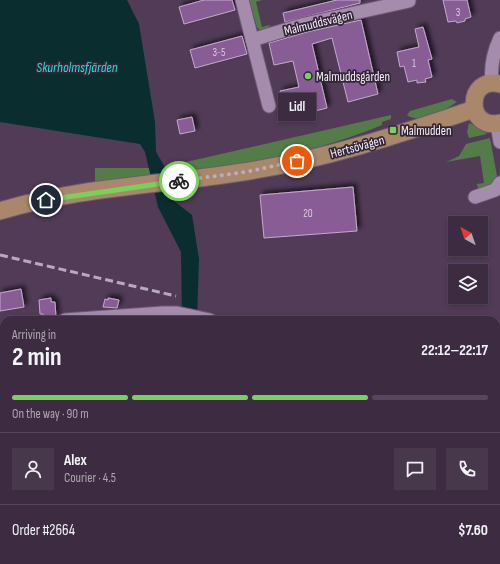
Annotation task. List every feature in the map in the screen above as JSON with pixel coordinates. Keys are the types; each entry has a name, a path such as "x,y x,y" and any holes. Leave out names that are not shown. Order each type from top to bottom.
{"main road":[{"path":"496,83 482,86 475,94 474,109 480,119 485,122 498,124"},
{"name":"Hertsövägen","path":"0,211 68,196 245,172 312,158 402,133 474,109"}],"street":[{"path":"242,0 270,106"},
{"name":"Malmuddsvägen","path":"252,40 305,24 409,1"},
{"path":"496,83 491,68 500,38"},
{"path":"498,124 500,142"},
{"path":"475,196 495,190 500,184"},
{"path":"103,316 176,313 191,316"},
{"path":"0,458 0,480"}],"green space":[{"path":"249,0 262,0 256,2 262,27 270,25 268,29 261,32 257,27"},
{"path":"452,99 457,102 433,115 412,118 407,115 410,111"},
{"path":"391,115 391,119 382,122 382,125 348,138 277,157 241,164 95,183 95,168 160,168"},
{"path":"469,123 477,126 487,134 469,138 467,132"},
{"path":"490,138 497,176 494,184 481,189 478,188 477,184 484,183 480,156 446,162 459,156 466,144"}],"water":[{"name":"Skurholmsfjärden","path":"0,0 127,0 139,24 155,122 156,152 166,169 174,201 192,215 199,259 197,316 182,316 181,252 158,207 145,152 140,144 0,122"}],"building":[{"path":"204,0 232,0 235,10 184,24 179,7"},
{"path":"337,0 360,0 360,3 285,22 283,13"},
{"path":"443,0 467,0 471,17 465,19 465,21 457,23 456,21 448,22"},
{"path":"361,20 378,94 348,102 332,38 312,44 327,108 287,118 280,91 299,87 293,61 274,65 269,43 307,32"},
{"path":"423,27 432,59 428,60 432,77 425,79 426,82 417,83 417,80 408,82 404,66 400,67 397,52 419,47 415,29"},
{"path":"242,36 247,54 195,68 190,50"},
{"path":"192,117 195,131 180,134 177,120"},
{"path":"353,187 357,231 264,238 260,195"},
{"path":"21,289 24,307 0,311 0,293"},
{"path":"51,298 51,302 55,302 56,316 43,316 43,314 40,314 39,300"},
{"path":"108,298 119,300 117,308 103,307 105,299 108,300"}],"railway":[{"path":"0,255 176,296"}],"way so far":[{"path":"179,181 245,172 297,161"}],"place":[{"name":"Malmuddsgården","path":"308,76"},
{"name":"Malmudden","path":"393,130"},
{"name":"Lidl","path":"297,161"}],"route":[{"path":"46,200 179,181"}]}
